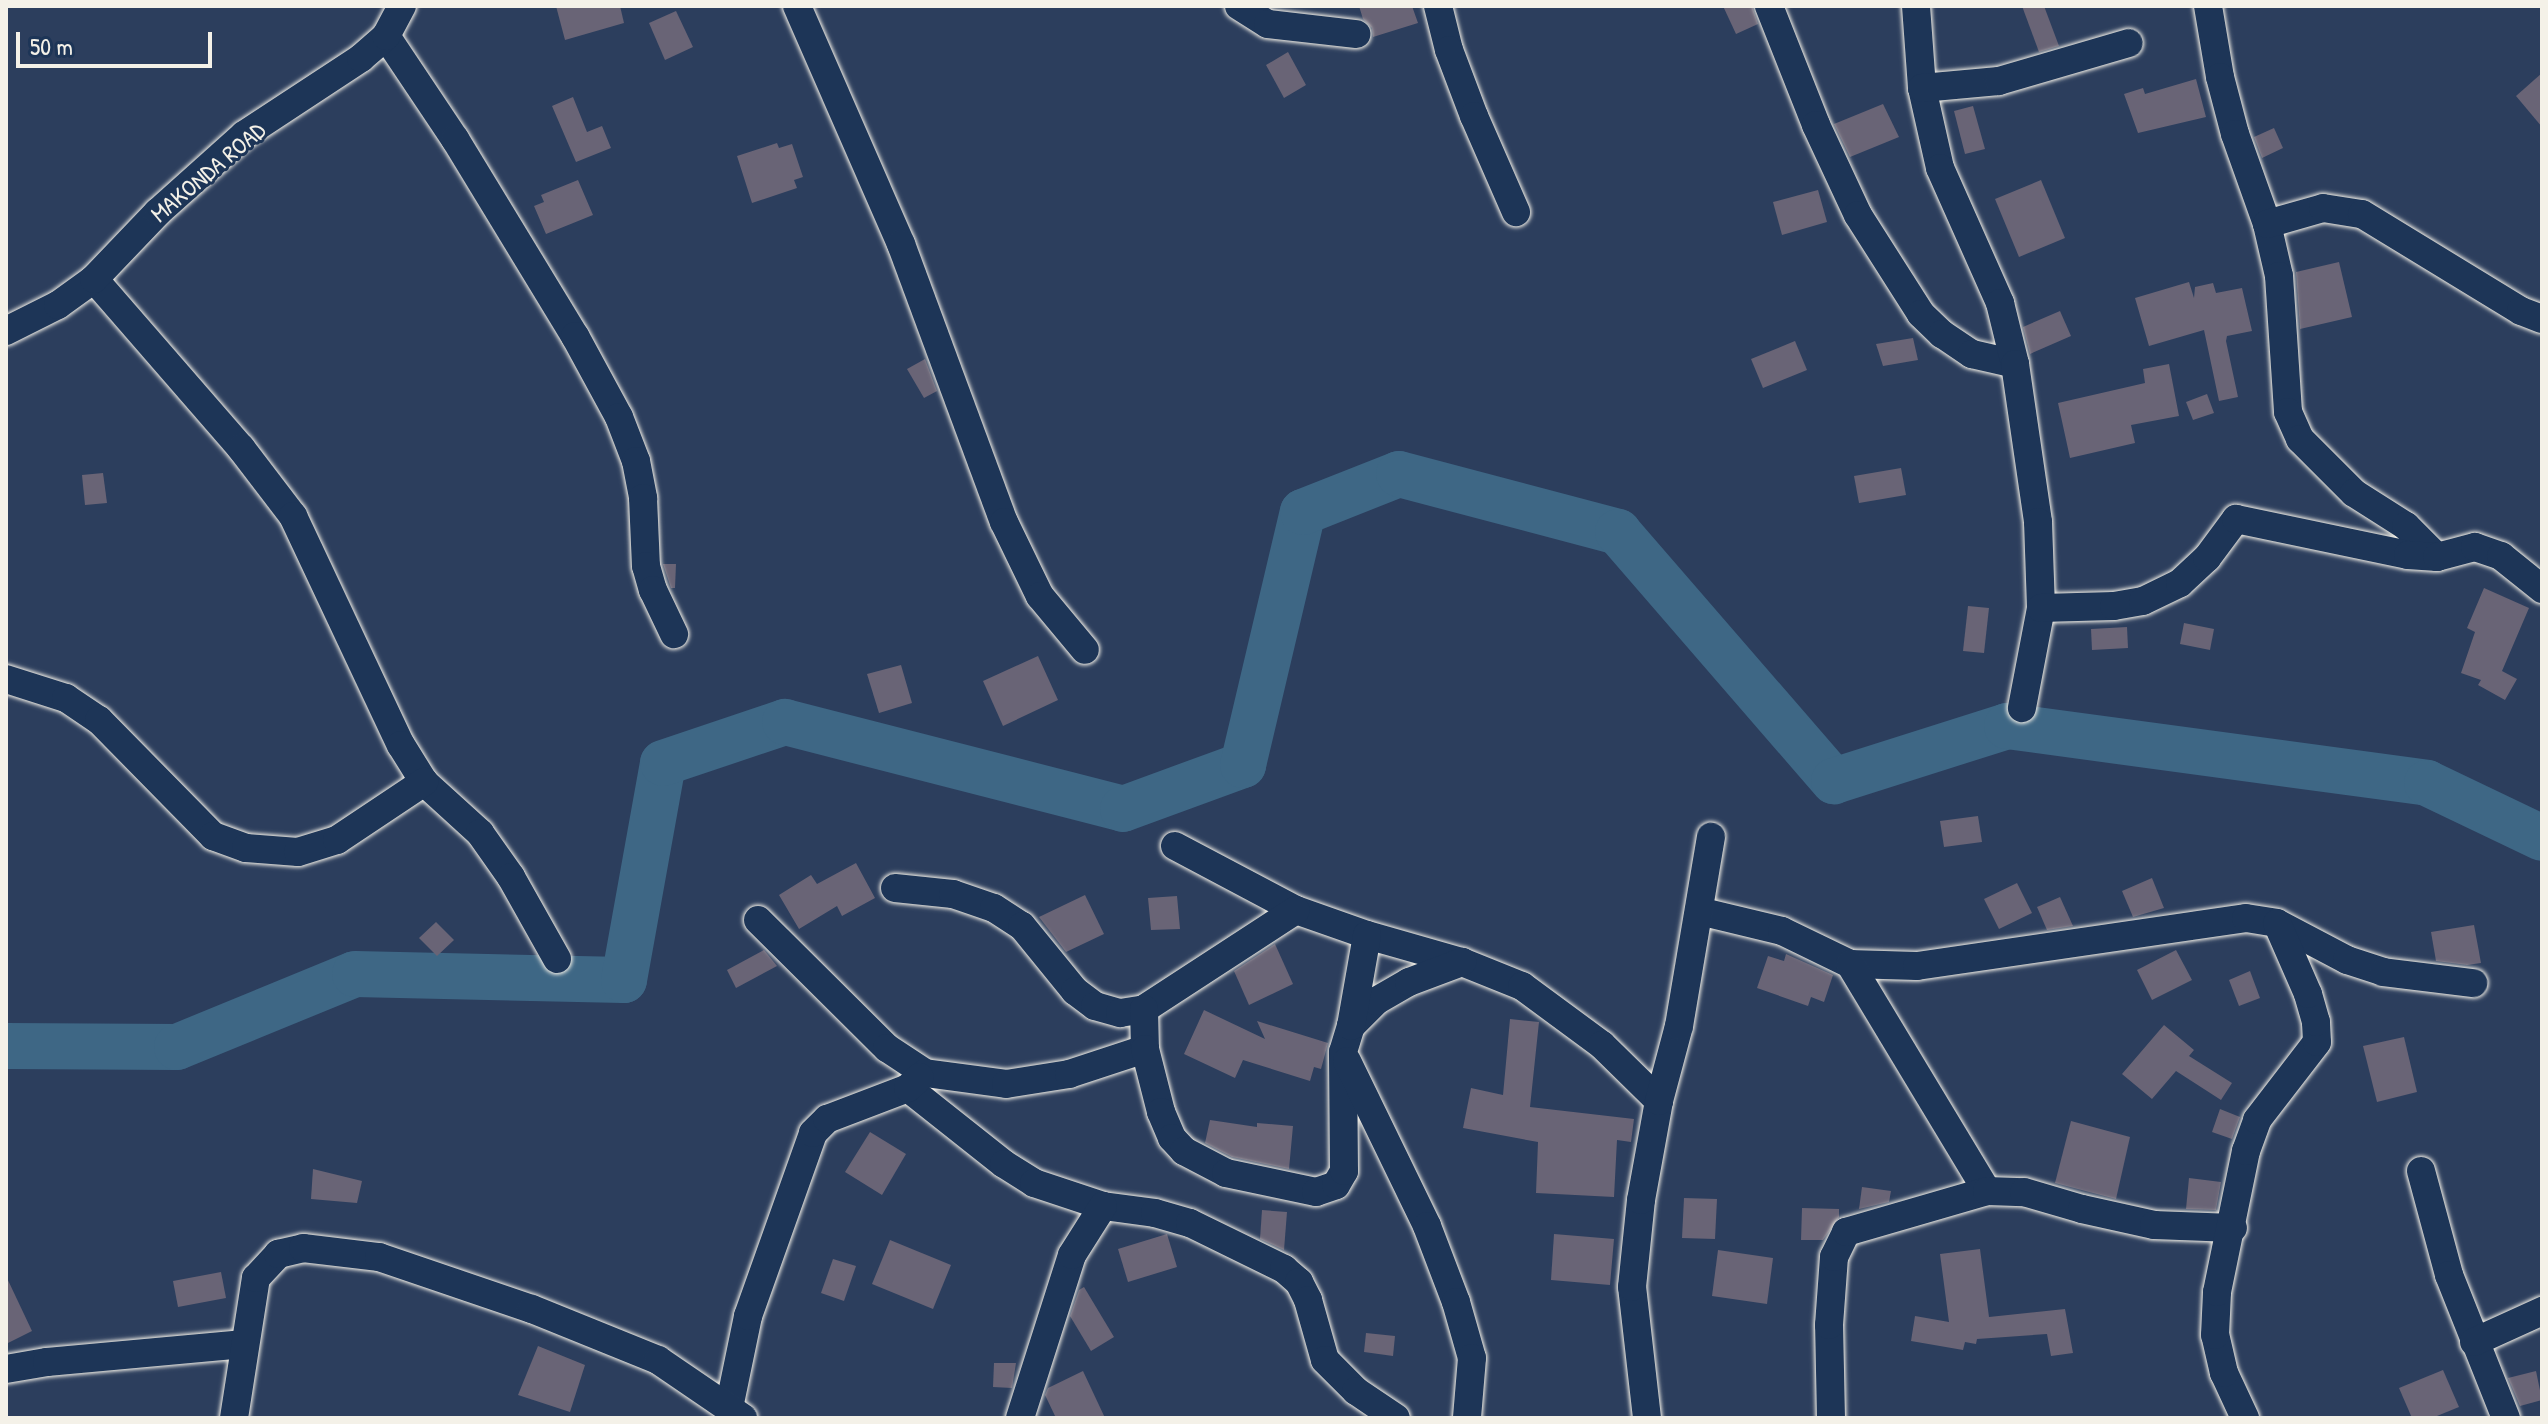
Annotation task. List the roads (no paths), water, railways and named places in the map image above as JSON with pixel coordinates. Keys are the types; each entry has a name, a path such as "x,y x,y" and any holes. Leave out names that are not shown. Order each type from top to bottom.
{"street":[{"name":"MAKONDA ROAD","path":"6,331 58,305 94,279 158,212 244,135 361,58 386,36 402,6"},
{"path":"797,6 901,244 1004,522 1040,596 1085,650"},
{"path":"1239,6 1268,24 1356,34"},
{"path":"1438,6 1449,50 1516,212"},
{"path":"1769,6 1816,125 1858,215 1921,314 1942,334 1972,354 2015,364"},
{"path":"1916,6 1922,88 1940,168 2000,303 2015,364 2038,522 2041,608 2022,708"},
{"path":"2208,6 2231,120 2267,224 2279,276 2288,412 2300,439 2354,493 2406,526 2437,557"},
{"path":"386,36 455,139 575,336 619,417 636,461 643,498 646,566 653,590 674,634"},
{"path":"1922,88 1999,81 2129,43"},
{"path":"2267,224 2323,208 2362,214 2500,299 2542,319"},
{"path":"94,279 241,448 293,516 401,745 424,782 480,833 511,877 557,959"},
{"path":"2041,608 2114,606 2143,601 2180,583 2207,558 2236,519 2408,555 2437,557 2475,547 2501,556 2542,589"},
{"path":"6,679 66,698 88,713 213,836 246,848 298,852 337,840 424,782"},
{"path":"1647,1418 1632,1287 1641,1200 1659,1101 1679,1026 1711,837"},
{"path":"1175,846 1296,910 1367,935 1462,962 1522,986 1602,1045 1659,1101"},
{"path":"895,888 953,894 994,908 1022,926 1075,991 1095,1006 1120,1013 1144,1009 1296,910"},
{"path":"1699,911 1782,931 1850,964 1917,966 2246,918 2277,923 2347,960 2383,972 2473,983"},
{"path":"758,920 981,1147 1034,1183 1103,1206 1155,1213 1190,1223 1284,1269 1299,1282 1308,1300 1325,1360 1356,1391 1396,1418"},
{"path":"2245,1418 2224,1373 2215,1335 2217,1292 2233,1228 2246,1151 2257,1120 2317,1042 2316,1022 2308,994 2277,923"},
{"path":"1144,1009 1145,1049 1161,1112 1172,1138 1184,1151 1226,1173 1316,1192 1336,1185 1344,1171 1347,1039 1367,935"},
{"path":"1347,1039 1376,1001 1409,982 1462,962"},
{"path":"1850,964 1987,1191"},
{"path":"1347,1039 1456,1302 1472,1358 1467,1418"},
{"path":"234,1418 256,1278 278,1254 303,1248 379,1257 532,1309 658,1360 736,1413 748,1316 813,1133 827,1119 917,1080 1006,1084 1069,1074 1145,1049"},
{"path":"2421,1171 2449,1275 2506,1418"},
{"path":"1831,1418 1829,1325 1834,1257 1846,1232 1987,1191 2024,1192 2154,1225 2233,1228"},
{"path":"1020,1418 1072,1255 1103,1206"},
{"path":"2474,1342 2542,1311"},
{"path":"6,1369 47,1362 244,1344"}],"waterway":[{"path":"6,1046 177,1047 355,974 624,980 663,763 785,722 1123,809 1243,765 1303,512 1399,474 1618,532 1834,781 2007,726 2427,783 2542,838"}]}
